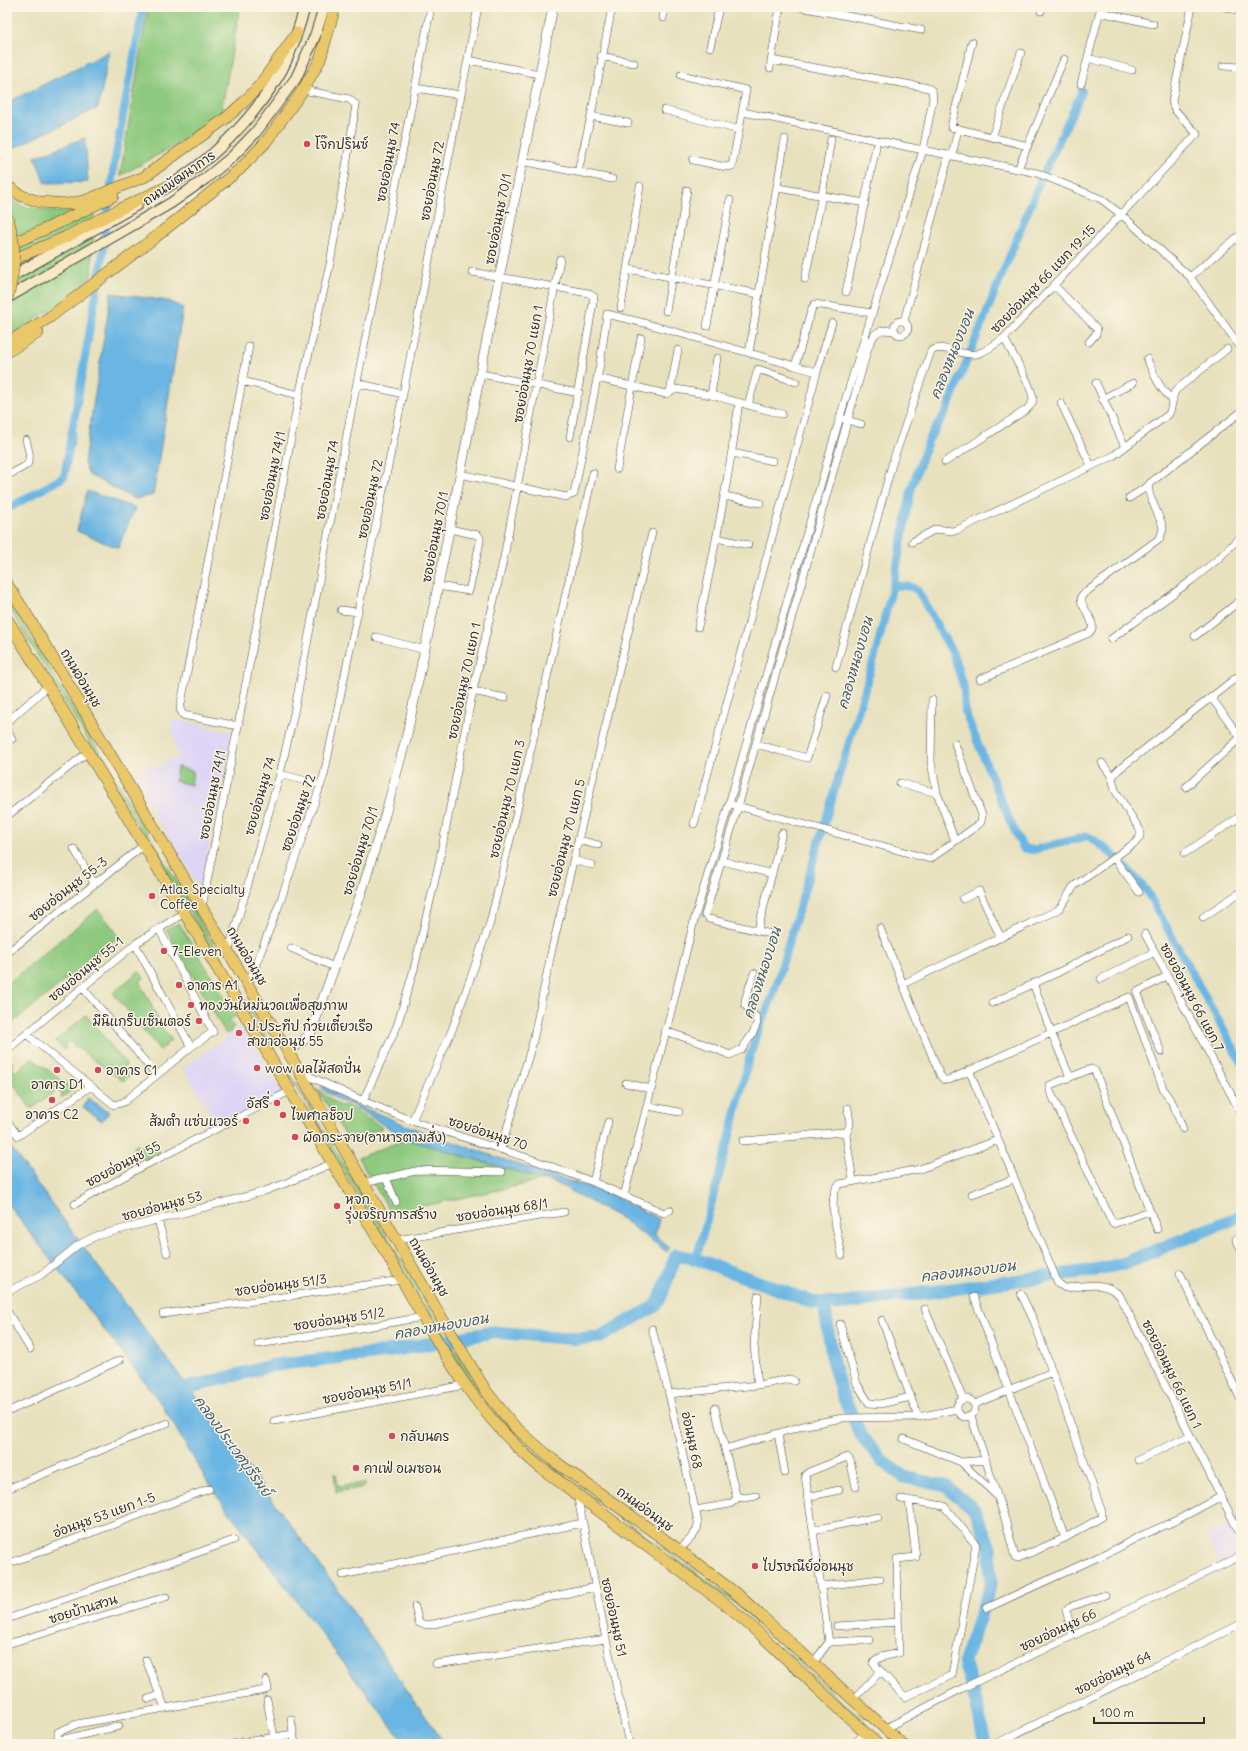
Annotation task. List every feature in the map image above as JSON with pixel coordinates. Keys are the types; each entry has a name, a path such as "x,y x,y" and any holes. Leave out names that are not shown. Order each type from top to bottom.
{"main road":[{"name":"ถนนพัฒนาการ","path":"169,186 197,166 231,138 256,110 279,74 297,33 305,7"},
{"name":"ถนนพัฒนาการ","path":"7,298 171,203 205,179 232,157 256,132 296,78 315,36 324,7"},
{"path":"7,343 50,317 108,276 240,169 265,143 303,90 320,60 334,7"},
{"path":"7,246 139,180 225,119 259,86 297,33"},
{"path":"7,186 22,196 40,202 57,204 97,200"},
{"path":"7,262 95,225 169,186"},
{"path":"7,217 14,255 12,279 7,298"},
{"path":"7,279 66,246 95,225"},
{"path":"7,352 38,333 78,305 108,276"},
{"name":"ถนนอ่อนนุช","path":"7,584 288,1052 437,1310 486,1391 515,1427 533,1444 679,1550 738,1595 902,1744"},
{"path":"7,619 273,1061 423,1318 465,1385 487,1415 526,1456 725,1604 760,1634 877,1744"},
{"path":"273,1061 288,1052"}],"street":[{"name":"ซอยอ่อนนุช 74","path":"228,953 280,774 294,713 431,7"},
{"name":"ซอยอ่อนนุช 72","path":"248,985 279,905 321,785 403,394 478,7"},
{"name":"ซอยอ่อนนุช 70/1","path":"288,1052 304,1040 311,1032 355,910 385,815 406,739 481,374 553,7"},
{"path":"578,172 591,116 612,7"},
{"path":"663,18 665,7"},
{"path":"710,47 719,7"},
{"path":"770,68 780,7"},
{"path":"800,7 921,30"},
{"name":"ซอยอ่อนนุช 66 แยก 19-15","path":"836,667 893,462 931,351 938,348 966,354 977,354 1004,338 1197,134 1175,110 1172,101 1192,7"},
{"path":"1225,7 1241,10"},
{"path":"1081,84 1101,9 1153,24"},
{"path":"972,42 952,127 1028,146"},
{"path":"992,137 1020,53"},
{"path":"602,56 634,63"},
{"path":"1088,58 1132,70"},
{"path":"1020,164 1064,59"},
{"path":"468,60 540,74"},
{"path":"624,1196 648,1106 665,1031 694,917 729,804 840,417 923,150 933,99 932,91 929,88 771,60"},
{"path":"1223,66 1241,67"},
{"path":"681,75 746,90 732,166 726,167 694,160"},
{"path":"415,88 461,95"},
{"name":"ซอยอ่อนนุช 74/1","path":"202,908 238,726 299,395 330,264 356,106 349,99 303,90"},
{"path":"664,110 739,130"},
{"path":"743,112 1037,173 1101,199 1122,215 1190,277 1231,346 1241,348"},
{"path":"591,116 628,123"},
{"path":"904,321 958,129"},
{"path":"749,353 786,139"},
{"path":"805,279 822,196 831,139"},
{"path":"846,292 876,147"},
{"path":"522,161 612,179"},
{"path":"621,308 640,186"},
{"path":"778,188 865,203"},
{"path":"666,311 687,190"},
{"path":"707,326 730,200"},
{"path":"1190,277 1241,234"},
{"name":"ซอยอ่อนนุช 70 แยก 1","path":"363,1101 397,1026 414,969 440,858 474,691 504,557 560,259"},
{"path":"628,269 760,294"},
{"path":"472,272 500,278 554,286 588,293 594,297 579,393 570,437"},
{"path":"1054,285 1097,329 1096,334 1089,342"},
{"path":"794,366 812,308 815,304 872,313"},
{"path":"460,474 566,497 574,494 597,378 607,314 817,372"},
{"path":"895,331 895,324 899,321 904,321"},
{"path":"771,934 707,917 869,345 875,334 883,330 895,331 901,335 907,332 908,326 904,321"},
{"path":"694,824 817,372 832,323"},
{"path":"617,469 641,338"},
{"path":"945,462 1026,410 1032,404 1033,400 1030,389 1004,338"},
{"path":"238,726 183,715 180,709 249,346"},
{"path":"912,542 936,529 952,531 957,530 1113,456 1169,414 1176,390 1231,346"},
{"path":"670,392 678,350"},
{"path":"711,395 717,358"},
{"path":"1147,359 1160,388 1173,400"},
{"path":"748,405 758,369 796,382"},
{"path":"481,374 579,393"},
{"path":"597,378 666,394 676,389 711,395 782,414"},
{"path":"242,381 299,395"},
{"path":"357,383 403,394"},
{"path":"1096,383 1125,447"},
{"path":"1102,399 1133,383"},
{"path":"698,627 725,496 739,402"},
{"path":"1061,403 1091,466"},
{"path":"1129,498 1148,486 1154,479 1241,412"},
{"path":"840,417 861,424"},
{"path":"7,476 27,465 29,462 30,458 26,440"},
{"path":"732,453 773,461"},
{"name":"ซอยอ่อนนุช 70 แยก 3","path":"412,1121 452,1030 490,923 516,815 593,472"},
{"path":"980,679 1050,650 1089,632 1092,629 1092,620 1081,602 1080,598 1082,595 1149,546 1162,534 1162,524 1150,496 1148,486"},
{"path":"725,496 760,503"},
{"path":"438,586 469,591 480,542 478,535 449,529"},
{"name":"ซอยอ่อนนุช 70 แยก 5","path":"501,1149 533,1041 552,949 652,532"},
{"path":"1111,639 1207,568 1241,536"},
{"path":"717,538 748,545"},
{"path":"1195,636 1241,600"},
{"path":"341,610 358,612"},
{"path":"376,637 425,650"},
{"path":"1112,777 1118,770 1241,674"},
{"path":"7,722 48,686"},
{"path":"474,691 505,698"},
{"path":"756,744 807,758 827,695"},
{"path":"1186,787 1240,737 1211,697"},
{"path":"932,700 931,762 937,793 955,841"},
{"path":"7,730 12,739"},
{"path":"729,804 927,859 932,858 978,825 982,818 982,814 955,744"},
{"path":"7,816 88,752"},
{"path":"903,984 1060,909 1074,886 1114,858 1140,837 1140,830 1116,790 1112,777 1102,763"},
{"path":"280,774 321,785"},
{"path":"900,783 937,793"},
{"path":"1185,853 1241,816"},
{"path":"758,930 782,833"},
{"path":"578,840 598,845"},
{"name":"ซอยอ่อนนุช 55-3","path":"7,953 144,845"},
{"path":"74,849 94,883"},
{"path":"1114,858 1139,892"},
{"path":"573,860 592,865"},
{"path":"722,861 772,874"},
{"path":"963,899 979,891 1001,938"},
{"path":"1203,916 1241,892"},
{"name":"ซอยอ่อนนุช 55-1","path":"7,1050 135,944 184,913"},
{"path":"880,928 940,1075 944,1080 949,1080 1128,997 1164,1091 1173,1104 1183,1129"},
{"path":"26,1034 114,1105 124,1102 191,1047 213,1032 158,929"},
{"name":"ซอยอ่อนนุช 66 แยก 7","path":"1145,934 1241,1113"},
{"path":"992,1002 1128,936"},
{"path":"135,944 191,1047"},
{"path":"291,948 334,967"},
{"path":"1102,979 1155,952"},
{"path":"665,1031 704,1044 730,1055 742,1049 753,1034 756,1023 756,1017 745,1005 745,1000 754,973"},
{"path":"1161,1052 1137,992 1167,976"},
{"path":"1033,983 1070,1077"},
{"path":"83,988 153,1071 155,1076"},
{"path":"1149,1211 1113,1224 1050,1091 1050,1085 1091,1069 1095,1071 1157,1229"},
{"name":"ซอยอ่อนนุช 66 แยก 1","path":"969,1070 1058,1283 1065,1288 1090,1285 1106,1286 1114,1290 1120,1296 1189,1436 1241,1536"},
{"name":"ซอยอ่อนนุช 70","path":"299,1072 412,1121 501,1149 593,1182 664,1213 670,1210"},
{"path":"626,1083 651,1089"},
{"path":"7,1121 18,1136 91,1086"},
{"name":"ซอยอ่อนนุช 55","path":"75,1204 134,1171 290,1091"},
{"path":"648,1106 679,1112"},
{"path":"848,1108 850,1124 846,1135 853,1182"},
{"path":"593,1182 608,1122"},
{"path":"743,1141 843,1132 846,1135"},
{"path":"842,1255 833,1206 834,1190 840,1184 920,1170 998,1140"},
{"name":"ซอยอ่อนนุช 53","path":"7,1292 40,1275 78,1245 96,1236 262,1192 333,1163"},
{"path":"364,1183 420,1170 502,1172"},
{"path":"386,1178 396,1202"},
{"path":"972,1194 1014,1179"},
{"name":"ซอยอ่อนนุช 68/1","path":"397,1240 564,1212"},
{"path":"158,1220 168,1253"},
{"path":"1236,1239 1241,1249"},
{"path":"1180,1273 1241,1400"},
{"name":"ซอยอ่อนนุช 51/3","path":"164,1314 401,1280"},
{"path":"971,1416 998,1496 1015,1558 1065,1538 1098,1520 1102,1516 1102,1512 1034,1321 1021,1294"},
{"path":"758,1296 754,1345 758,1385"},
{"path":"974,1297 1065,1538"},
{"path":"925,1310 964,1399"},
{"path":"7,1311 30,1349"},
{"name":"ซอยอ่อนนุช 51/2","path":"258,1344 423,1318"},
{"path":"882,1320 918,1417"},
{"path":"840,1324 857,1384 869,1403 880,1404 911,1397"},
{"name":"อ่อนนุช 68","path":"652,1329 670,1394 698,1528 695,1534 679,1550"},
{"path":"7,1412 120,1360"},
{"path":"975,1404 1052,1372"},
{"path":"670,1394 758,1385 790,1379 794,1381"},
{"name":"ซอยอ่อนนุช 51/1","path":"274,1421 465,1385"},
{"path":"957,1410 960,1401 964,1399 968,1399 975,1404"},
{"path":"971,1416 976,1408 975,1404"},
{"path":"715,1408 736,1495 738,1497"},
{"path":"725,1449 806,1425 843,1418 918,1417 957,1410"},
{"path":"957,1410 962,1416 971,1416"},
{"path":"7,1489 166,1423"},
{"path":"778,1434 785,1473"},
{"path":"1138,1460 1189,1436"},
{"path":"904,1439 961,1462 998,1496"},
{"path":"813,1663 829,1642 805,1475 847,1457 850,1460 856,1487"},
{"path":"961,1462 986,1460"},
{"name":"อ่อนนุช 53 แยก 1-5","path":"7,1564 209,1489"},
{"path":"807,1497 839,1490"},
{"name":"ซอยอ่อนนุช 51","path":"577,1494 595,1588 629,1744"},
{"path":"695,1510 730,1504 738,1497 746,1498 756,1496"},
{"path":"987,1608 1177,1520 1220,1497"},
{"path":"901,1499 910,1500 944,1506 976,1545 952,1675 905,1697 873,1663 881,1658 899,1653 897,1559 916,1557 910,1500"},
{"path":"813,1530 878,1517"},
{"path":"343,1575 582,1523"},
{"path":"7,1618 234,1540"},
{"name":"ซอยอ่อนนุช 66","path":"886,1728 965,1687 1241,1556"},
{"path":"822,1586 880,1579"},
{"path":"415,1607 419,1623 429,1625 595,1588"},
{"path":"1073,1636 1066,1610 1069,1607 1105,1595"},
{"name":"ซอยบ้านสวน","path":"7,1644 166,1597"},
{"path":"838,1626 898,1622"},
{"name":"ซอยอ่อนนุช 64","path":"996,1743 1241,1624"},
{"path":"436,1664 606,1639"},
{"path":"829,1642 870,1640"},
{"path":"146,1660 165,1708"},
{"path":"854,1699 881,1671"},
{"path":"58,1740 58,1732 78,1724 265,1690 268,1688 266,1680"},
{"path":"148,1699 160,1695"},
{"path":"267,1700 274,1737"},
{"path":"291,1719 295,1744"},
{"path":"38,1744 58,1740 66,1742 119,1726"},
{"path":"854,1744 865,1733"},
{"path":"233,1744 293,1734"}],"shaded area":[{"path":"181,721 232,732 200,889 132,776 148,763 152,769 177,757 171,722"},
{"path":"243,1025 282,1092 218,1125 183,1068"},
{"path":"1232,1524 1241,1541 1241,1553 1219,1564 1207,1534"}],"green space":[{"path":"148,7 240,7 221,113 174,146 120,176"},
{"path":"7,197 24,207 61,212 95,208 91,277 72,294 51,309 7,337"},
{"path":"7,596 238,985 274,1049 272,1051 7,604"},
{"path":"177,767 193,771 191,785 175,781"},
{"path":"98,909 119,936 10,1025 7,1025 7,984"},
{"path":"179,923 236,1016 229,1020 234,1027 226,1034 166,929"},
{"path":"139,971 144,978 139,981 166,1034 168,1034 171,1040 160,1050 113,993"},
{"path":"86,1015 127,1065 120,1069 129,1076 123,1081 68,1041 65,1045 65,1050 55,1041"},
{"path":"32,1058 73,1089 61,1098 62,1095 58,1090 31,1109 7,1074 7,1065 12,1062 14,1067 12,1068 16,1072"},
{"path":"288,1074 290,1074 476,1384 540,1456 730,1597 763,1625 821,1684 736,1604 577,1487 531,1450 505,1424 463,1370 325,1139 315,1117"},
{"path":"318,1090 340,1106 347,1105 383,1128 348,1140"},
{"path":"406,1139 545,1180 391,1213 358,1158"},
{"path":"153,1140 163,1157 147,1165 133,1146 137,1144 139,1148"},
{"path":"334,1474 336,1474 338,1486 365,1483 365,1487 336,1492"},
{"path":"831,1694 855,1712 890,1744 885,1744"}],"water":[{"path":"110,51 98,108 7,151 7,103"},
{"path":"85,138 88,182 45,183 35,157"},
{"path":"111,293 168,301 183,308 153,495 135,499 89,475 84,463"},
{"path":"87,491 135,508 118,548 77,531"},
{"path":"323,1086 357,1105 405,1125 513,1163 607,1193 659,1219 655,1235 669,1248 667,1252 622,1219 556,1183 406,1139 349,1103 342,1102 321,1089"},
{"path":"88,1098 109,1112 102,1121 83,1107"},
{"path":"7,1142 320,1564 445,1744 405,1744 211,1488 162,1405 7,1203"}],"waterway":[{"path":"7,509 64,477 101,265 114,164 143,7"},
{"name":"คลองหนองบอน","path":"696,1259 730,1136 747,1066 756,1036 773,995 874,659 894,581 912,486 929,439 946,412 1039,184 1082,91"},
{"path":"893,585 912,587 918,591 953,654 964,688 965,712 1009,819 1023,848 1033,850 1088,836 1119,861 1146,890 1241,1061"},
{"name":"คลองหนองบอน","path":"176,1391 274,1365 379,1353 493,1332 577,1339 600,1337 654,1307 660,1299 676,1255 696,1259 812,1302 839,1304 1088,1271 1122,1264 1241,1216"},
{"path":"824,1303 833,1363 842,1394 861,1435 883,1462 904,1477 946,1486 975,1510 990,1547 991,1585 964,1661 976,1702 985,1744"}],"place":[{"name":"โจ๊กปรินซ์","path":"307,144"},
{"name":"Atlas Specialty Coffee","path":"152,896"},
{"name":"7-Eleven","path":"164,951"},
{"name":"อาคาร A1","path":"179,985"},
{"name":"ทองวันใหม่นวดเพื่อสุขภาพ","path":"191,1005"},
{"name":"มีนิแกร็บเซ็นเตอร์","path":"199,1021"},
{"name":"ป.ประทีป ก๋วยเตี๋ยวเรือ สาขาอ่อนุช 55","path":"239,1033"},
{"name":"wow ผลไม้สดปั่น","path":"257,1068"},
{"name":"อาคาร D1","path":"57,1070"},
{"name":"อาคาร C1","path":"98,1070"},
{"name":"อาคาร C2","path":"52,1100"},
{"name":"อัสรี่","path":"277,1103"},
{"name":"ไพศาลช็อป","path":"283,1115"},
{"name":"ส้มตำ แซ่บเเวอร์","path":"246,1121"},
{"name":"ผัดกระจาย(อาหารตามสั่ง)","path":"295,1137"},
{"name":"หจก. รุ่งเจริญการสร้าง","path":"337,1206"},
{"name":"กลับนคร","path":"392,1436"},
{"name":"คาเฟ่ อเมซอน","path":"356,1468"},
{"name":"ไปรษณีย์อ่อนนุช","path":"755,1566"}],"water label":[{"name":"คลองประเวศบุรีรมย์","path":"233,1446"}]}
